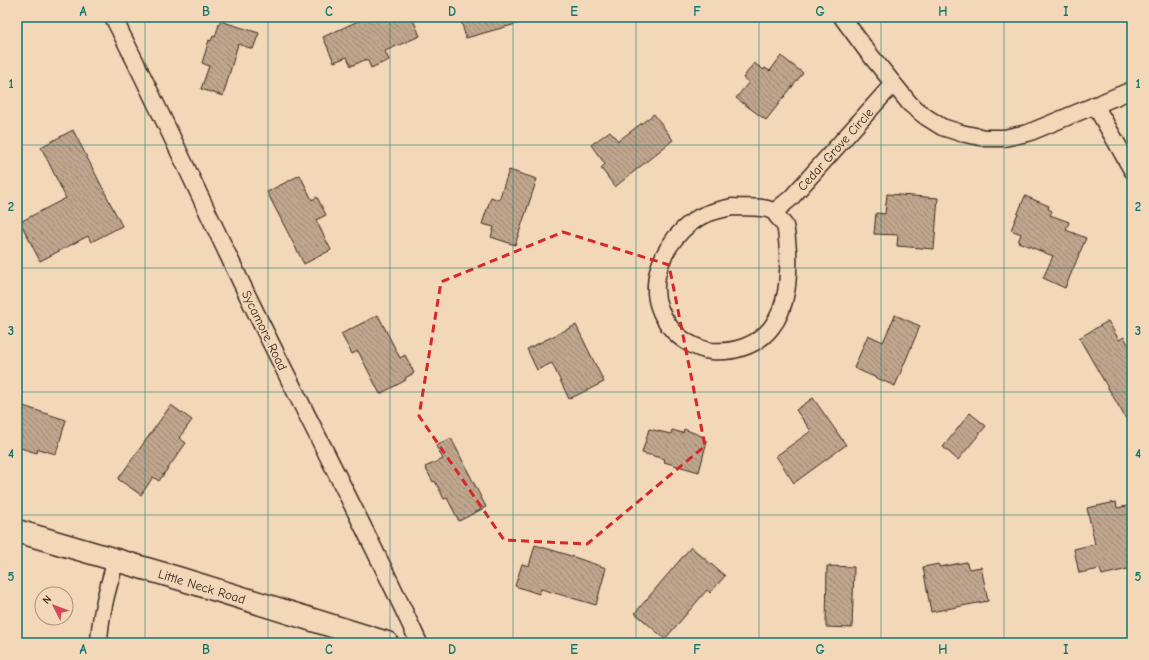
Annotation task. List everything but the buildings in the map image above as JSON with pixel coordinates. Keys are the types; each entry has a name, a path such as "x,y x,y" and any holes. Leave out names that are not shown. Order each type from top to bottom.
{"street":[{"name":"Sycamore Road","path":"113,17 256,313 389,578 419,643"},
{"path":"842,17 910,104 931,120 961,133 985,138 1004,138 1028,133 1132,90"},
{"name":"Cedar Grove Circle","path":"774,212 791,198 893,84"},
{"path":"1095,106 1132,170"},
{"path":"732,207 763,208 774,212 785,226 788,242 788,269 785,296 778,317 770,329 760,339 744,347 727,351 709,351 689,344 675,333 664,319 658,303 656,285 660,265 668,247 681,231 697,219 712,212 732,207"},
{"name":"Little Neck Road","path":"17,531 181,579 387,643"},
{"path":"98,643 105,597 116,560"}],"highlighted area":[{"path":"563,232 669,265 705,446 587,544 504,540 419,416 441,282"}]}
